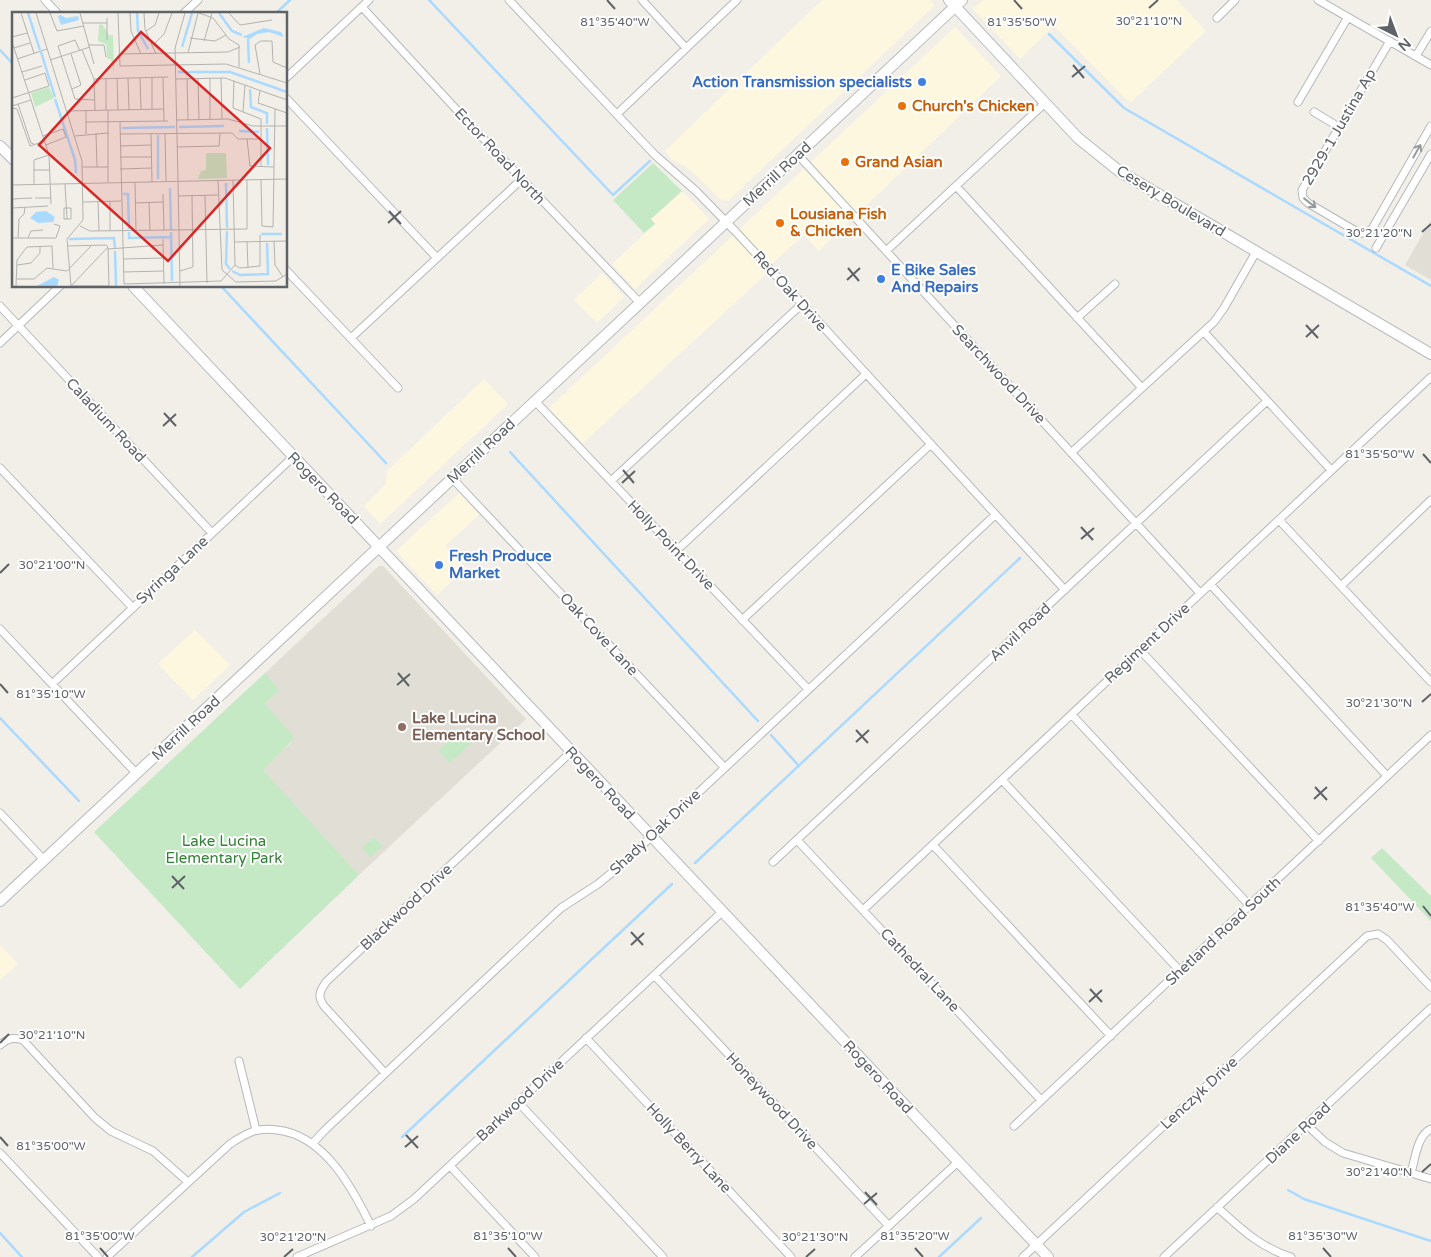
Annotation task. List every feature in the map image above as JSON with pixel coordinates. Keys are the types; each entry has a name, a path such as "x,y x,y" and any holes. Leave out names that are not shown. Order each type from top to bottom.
{"main road":[{"name":"Cesery Boulevard","path":"955,2 1078,138 1119,171 1431,354"},
{"name":"Merrill Road","path":"0,901 798,155 955,2"},
{"path":"0,146 12,158"},
{"name":"Rogero Road","path":"135,288 1048,1257"}],"street":[{"path":"46,0 56,12"},
{"path":"185,12 198,0"},
{"path":"288,76 369,0"},
{"name":"Red Oak Drive","path":"509,0 655,155 726,222 1065,590"},
{"path":"642,0 686,48"},
{"path":"617,114 737,0"},
{"path":"1217,18 1235,0"},
{"path":"1318,0 1431,65"},
{"name":"Ector Road North","path":"362,7 479,134 640,303"},
{"path":"1298,102 1348,17"},
{"path":"1416,56 1431,31"},
{"name":"2929-1 Justina Ap","path":"1390,41 1302,190 1303,198 1308,203 1359,233 1366,233 1372,229 1431,126"},
{"path":"288,100 437,258"},
{"path":"886,251 1045,103"},
{"path":"1314,112 1339,127"},
{"path":"1376,248 1431,154"},
{"name":"Searchwood Drive","path":"798,155 1200,593"},
{"path":"351,338 522,179"},
{"path":"956,186 1142,388"},
{"path":"1071,453 1204,332 1224,308 1256,252"},
{"path":"288,272 398,388"},
{"path":"1077,318 1115,284"},
{"path":"0,343 58,288"},
{"path":"611,481 802,304"},
{"name":"Caladium Road","path":"0,306 212,533"},
{"path":"1204,332 1331,470"},
{"path":"676,551 866,374"},
{"name":"Regiment Drive","path":"864,910 1431,376"},
{"name":"Holly Point Drive","path":"535,400 808,689"},
{"name":"Anvil Road","path":"773,862 1267,401"},
{"path":"742,620 931,444"},
{"name":"Syringa Lane","path":"52,684 293,457"},
{"path":"0,468 133,608"},
{"name":"Oak Cove Lane","path":"452,478 724,768"},
{"path":"1341,586 1431,500"},
{"name":"Shady Oak Drive","path":"312,1144 324,1130 561,908 598,884 995,515"},
{"path":"1279,520 1431,682"},
{"path":"1210,584 1387,776"},
{"path":"0,629 137,774"},
{"path":"1140,650 1319,841"},
{"path":"1072,716 1250,906"},
{"name":"Shetland Road South","path":"1014,1126 1431,735"},
{"name":"Blackwood Drive","path":"385,1073 324,1006 319,999 320,991 326,982 572,752"},
{"path":"1002,780 1180,971"},
{"path":"0,813 44,860"},
{"name":"Cathedral Lane","path":"798,840 1041,1100"},
{"path":"933,845 1111,1036"},
{"name":"Barkwood Drive","path":"297,1257 370,1226 403,1208 722,912"},
{"name":"Lenczyk Drive","path":"1023,1257 1367,936 1378,934 1387,940 1431,988"},
{"name":"Honeywood Drive","path":"654,976 889,1226"},
{"name":"Diane Road","path":"1164,1257 1431,1008"},
{"path":"0,1045 6,1040 15,1038 24,1040 95,1118 111,1131 153,1151 188,1182"},
{"name":"Holly Berry Lane","path":"586,1038 791,1257"},
{"path":"239,1061 256,1130"},
{"path":"518,1102 663,1257"},
{"path":"1307,1124 1325,1142 1343,1153 1431,1179"},
{"path":"107,1257 230,1144 256,1130 270,1129 294,1133 312,1144 345,1179 356,1196 370,1226"},
{"path":"1411,1173 1421,1138 1425,1132 1431,1129"},
{"path":"0,1153 98,1257"},
{"path":"856,1257 958,1162"},
{"path":"450,1166 535,1257"},
{"path":"1217,1207 1244,1232 1262,1244 1287,1256"}],"shaded area":[{"path":"822,0 930,0 935,5 728,201 720,199 688,168 671,159 665,151"},
{"path":"983,0 1177,0 1206,31 1130,103 1054,26 1020,59 973,9"},
{"path":"955,27 1001,76 819,251 804,235 774,262 765,275 583,443 549,408"},
{"path":"682,191 709,219 635,289 612,264 655,224 651,219"},
{"path":"1431,220 1431,280 1405,265"},
{"path":"602,273 624,297 597,323 574,300"},
{"path":"484,379 508,404 380,524 364,506 386,484 387,471"},
{"path":"459,493 479,515 445,546 466,568 437,595 396,551"},
{"name":"Lake Lucina Elementary School","path":"379,566 383,566 526,719 359,875 262,770 292,742 265,704 279,690 265,673"},
{"path":"195,630 230,665 193,700 158,664"},
{"path":"0,945 18,964 0,980"}],"green space":[{"path":"653,163 682,191 651,219 655,224 644,233 613,200"},
{"name":"Lake Lucina Elementary Park","path":"265,673 279,690 265,704 293,735 292,741 263,770 359,875 240,989 94,832"},
{"path":"462,729 473,741 450,763 438,751"},
{"path":"374,837 383,846 370,857 362,848"},
{"path":"1382,848 1431,896 1431,921 1371,858"}],"waterway":[{"path":"277,12 290,0"},
{"path":"429,0 613,195 650,161"},
{"path":"1049,34 1124,108 1431,286"},
{"path":"0,50 12,63"},
{"path":"223,288 386,463"},
{"path":"510,452 758,721"},
{"path":"695,863 1020,558"},
{"path":"0,718 79,801"},
{"path":"771,735 799,766"},
{"path":"402,1137 672,884"},
{"path":"1288,1190 1304,1199 1431,1241"},
{"path":"192,1257 244,1212 280,1193"},
{"path":"939,1257 981,1218"},
{"path":"0,1233 22,1257"}],"place":[{"name":"Action Transmission specialists","path":"922,82"},
{"name":"Church's Chicken","path":"902,106"},
{"name":"Grand Asian","path":"845,162"},
{"name":"Lousiana Fish & Chicken","path":"780,223"},
{"name":"E Bike Sales And Repairs","path":"881,279"},
{"name":"Fresh Produce Market","path":"439,565"},
{"name":"Lake Lucina Elementary School","path":"402,727"}]}
